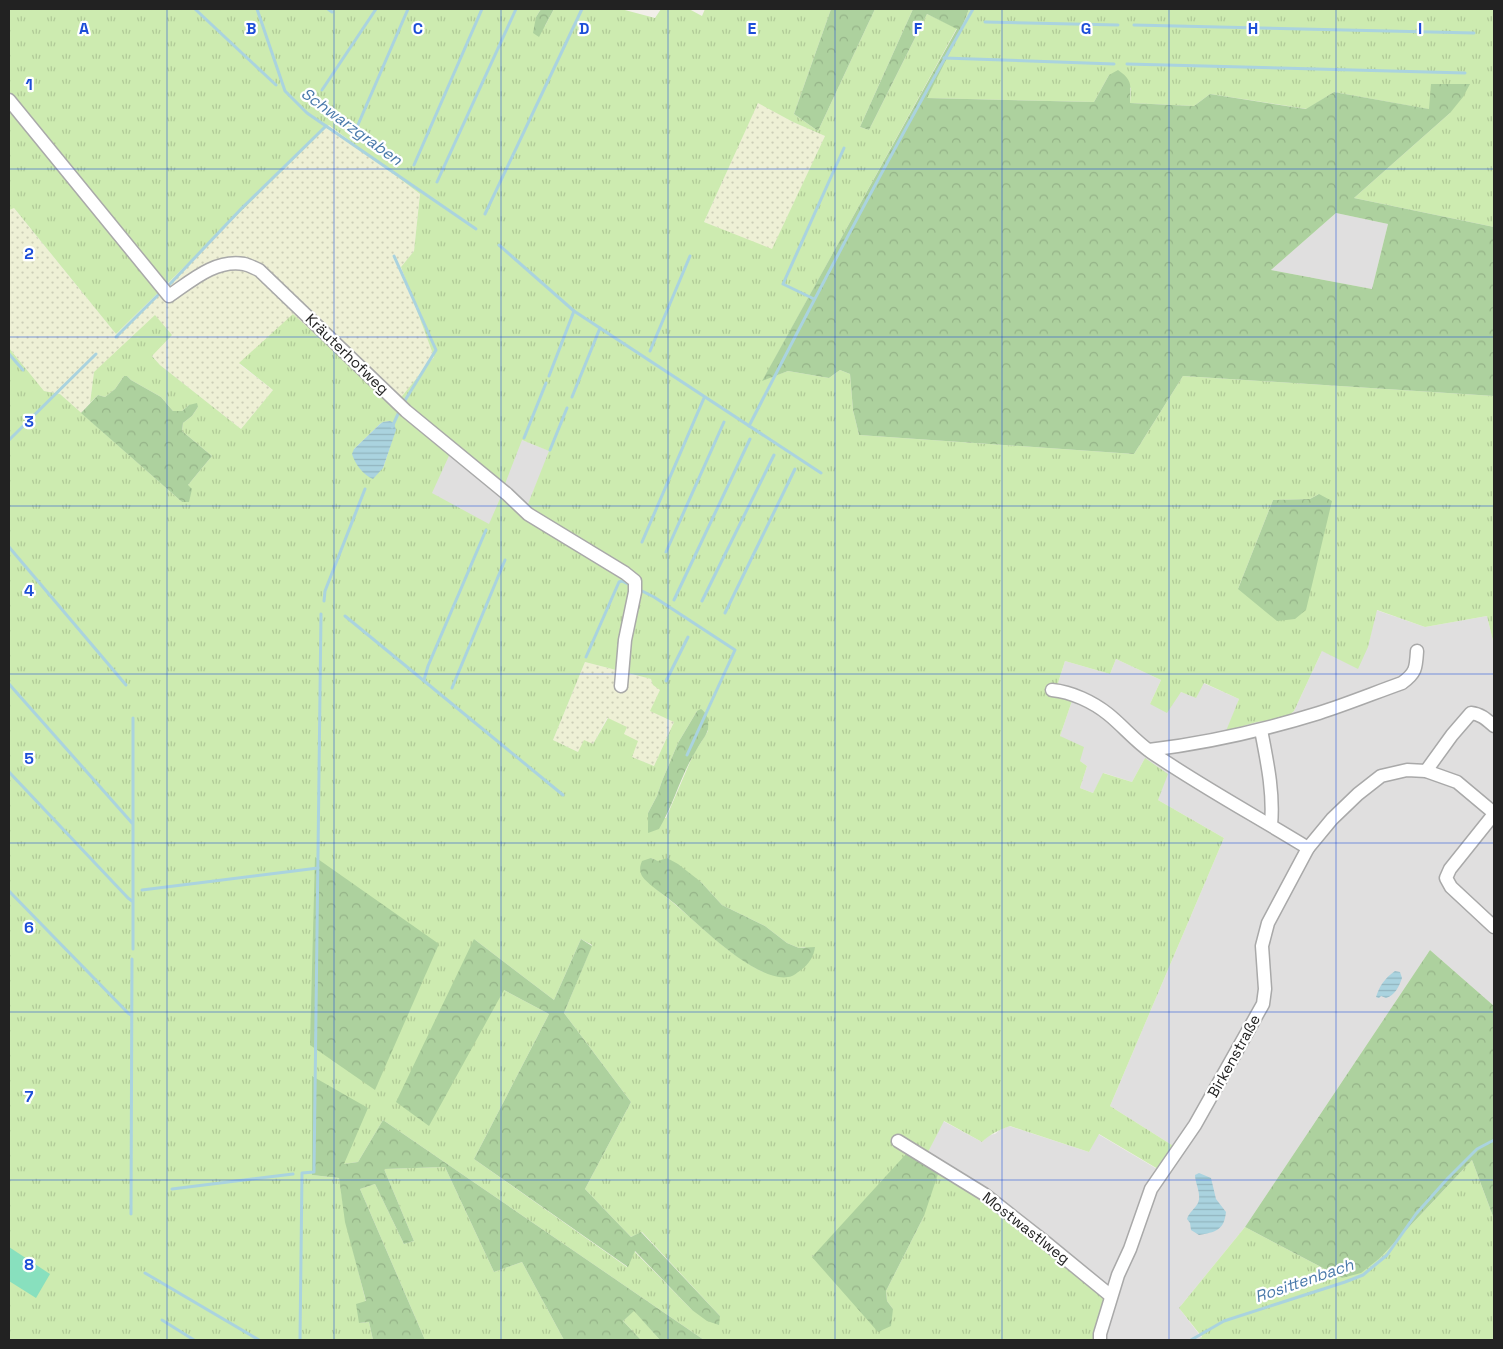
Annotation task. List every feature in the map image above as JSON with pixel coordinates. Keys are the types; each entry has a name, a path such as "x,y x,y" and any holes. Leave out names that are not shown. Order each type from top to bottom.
{"street":[{"name":"Kräuterhofweg","path":"9,100 169,296 207,271 221,265 244,264 259,270 406,411 507,494 528,514 635,581 635,592 625,640 622,686"},
{"path":"1149,750 1262,730 1321,712 1402,683 1411,676 1416,668 1418,651"},
{"path":"1052,690 1062,691 1075,696 1107,714 1149,750 1186,775 1308,848"},
{"path":"1494,726 1483,717 1471,714 1452,735 1426,771 1457,782 1494,814 1450,869 1446,878 1451,887 1494,927"},
{"path":"1262,730 1270,776 1271,825"},
{"name":"Birkenstraße","path":"1111,1296 1118,1275 1130,1250 1151,1189 1195,1125 1263,1004 1265,989 1262,946 1268,923 1308,848 1332,819 1358,794 1381,776 1407,770 1426,771"},
{"name":"Mostwastlweg","path":"898,1141 984,1194 1111,1296"},
{"path":"1100,1340 1111,1296"}],"shaded area":[{"path":"1336,213 1388,224 1372,289 1271,270"},
{"path":"522,440 550,451 524,514 489,525 431,493 453,446"},
{"path":"1376,610 1425,627 1487,616 1494,645 1494,1006 1430,950 1245,1227 1179,1308 1202,1338 1198,1340 1105,1340 927,1154 943,1121 982,1142 989,1135 995,1134 1009,1126 1089,1152 1098,1134 1157,1169 1175,1147 1110,1106 1224,838 1158,800 1145,758 1132,782 1104,773 1093,793 1080,788 1087,766 1080,761 1060,736 1073,698 1057,686 1065,661 1110,674 1116,659 1161,680 1150,704 1181,692 1196,697 1203,683 1239,699 1227,731 1257,722 1286,718 1294,711 1322,651 1368,647"}],"green space":[{"path":"9,9 541,9 536,17 545,26 554,9 621,9 655,18 661,9 689,9 702,16 705,9 831,9 794,114 818,131 875,9 913,9 860,127 869,130 927,14 957,28 763,380 788,371 829,378 840,370 850,374 853,410 859,435 1134,454 1183,376 1494,396 1494,645 1487,616 1425,627 1377,610 1368,647 1358,669 1322,651 1294,711 1286,718 1257,722 1226,731 1239,699 1204,683 1196,698 1181,692 1167,713 1150,704 1161,680 1116,659 1110,674 1065,661 1057,686 1073,698 1060,736 1084,747 1080,761 1087,766 1080,788 1093,793 1103,773 1132,782 1145,758 1168,774 1158,800 1224,838 1110,1106 1175,1147 1158,1169 1099,1134 1089,1152 1010,1126 982,1142 944,1121 927,1154 1118,1294 1105,1328 1105,1340 704,1340 383,1120 358,1162 344,1164 313,1076 312,1175 339,1178 346,1222 366,1302 359,1323 369,1322 373,1340 9,1340 9,348 44,391 60,394 182,502 188,485 212,456 182,431 183,423 192,416 198,407 189,405 182,411 173,411 161,397 127,376 124,376 115,389 105,397 98,395 90,403 94,372 155,315 172,335 152,356 160,365 241,429 273,390 239,363 293,314 394,406 434,357 401,267 414,251 420,194 329,125 116,334 14,208 9,210","holes":["758,103 793,122 825,136 772,249 704,222","390,421 390,447 383,468 354,449 380,424","522,440 549,451 524,514 502,494 489,524 432,493 453,447 503,489","1319,494 1238,589 1273,500 1310,499","585,662 651,679 653,685 660,690 650,711 674,722 654,766 632,757 638,741 624,734 627,727 608,718 593,744 584,740 578,752 553,740","697,711 708,731 693,755 666,818 648,813 678,743","651,858 701,882 722,905 765,926 787,943 799,948 806,947 763,972 748,964 721,944 656,889","474,939 554,1000 581,939 592,945 564,1013 631,1102 585,1189 631,1237 642,1232 720,1316 692,1310 634,1251 627,1267 474,1159 549,1014 504,990","924,1216 886,1291 887,1301 893,1309 812,1256"]},
{"path":"541,9 554,9 539,37 533,33 536,17"},
{"path":"831,9 875,9 818,131 794,114"},
{"path":"913,9 969,9 961,30 927,98 1094,102 1109,75 1118,70 1129,81 1130,103 1194,106 1210,94 1306,109 1334,92 1429,109 1431,84 1470,84 1463,97 1450,113 1354,198 1494,227 1494,396 1183,376 1134,454 859,435 853,410 850,374 840,370 829,378 788,371 762,381 957,29 927,14 869,130 860,127","holes":["1336,213 1388,224 1372,289 1271,270"]},
{"path":"969,9 1494,9 1494,227 1354,198 1450,113 1334,92 1307,109 1210,94 1194,106 1130,103 1131,88 1109,75 1094,102 926,98 961,30"},
{"path":"758,102 793,122 825,136 772,250 704,222"},
{"path":"329,125 420,194 414,251 401,267 434,357 394,407 239,364 273,390 241,429 160,365 151,354 94,372 90,403 81,413 60,394 44,391 9,348 9,210 13,207 116,334"},
{"path":"124,376 161,397 173,411 182,411 189,405 197,403 198,407 192,416 183,423 182,431 212,456 188,485 192,489 189,502 182,502 81,413 98,395 105,397 115,389"},
{"path":"1319,494 1332,501 1306,610 1295,619 1277,621 1238,589 1273,500 1310,499"},
{"path":"585,662 651,679 660,690 674,722 654,766 632,757 624,734 626,727 607,718 593,744 578,752 553,740"},
{"path":"701,709 707,717 708,726 705,736 686,769 659,829 648,833 648,813 657,796 678,743 697,711"},
{"path":"315,857 439,944 375,1090 310,1045"},
{"path":"651,858 658,861 667,858 678,864 701,882 722,905 765,926 787,943 799,948 815,947 811,960 804,968 793,975 779,977 747,963 713,938 644,879 640,872 642,861"},
{"path":"474,939 554,1000 581,939 592,946 564,1013 631,1102 585,1189 631,1237 641,1232 720,1316 719,1325 707,1321 692,1310 635,1251 628,1267 474,1159 549,1014 504,990 429,1126 396,1102"},
{"path":"1430,950 1494,1006 1494,1219 1472,1160 1380,1258 1361,1273 1342,1278 1245,1227"},
{"path":"312,1076 368,1108 344,1164 358,1162 383,1120 704,1340 660,1340 634,1311 623,1321 641,1340 564,1340 522,1262 494,1272 445,1167 384,1169 414,1241 404,1244 375,1184 360,1189 425,1340 373,1340 369,1322 359,1323 356,1304 366,1301 345,1222 339,1178 312,1175"},
{"path":"907,1153 938,1174 924,1216 886,1291 887,1301 893,1309 891,1326 878,1332 812,1257"},
{"path":"1472,1160 1494,1219 1494,1340 1198,1340 1202,1337 1179,1308 1245,1227 1342,1278 1380,1258"},
{"path":"445,1167 494,1272 522,1262 564,1340 425,1340 360,1189 375,1184 404,1244 414,1241 384,1169"},
{"path":"9,1247 50,1274 36,1298 9,1281"},
{"path":"634,1310 660,1340 641,1340 623,1321"}],"water":[{"path":"390,421 394,423 396,430 383,468 373,479 360,469 352,454 354,449 380,424"},
{"path":"1395,971 1400,972 1402,978 1396,990 1386,998 1376,997 1383,982"},
{"path":"1199,1173 1211,1178 1216,1199 1226,1212 1223,1223 1218,1230 1199,1235 1191,1230 1187,1219 1199,1200 1195,1175"}],"waterway":[{"path":"195,9 276,85"},
{"name":"Schwarzgraben","path":"257,9 285,91 307,113 476,229"},
{"path":"328,9 332,12"},
{"path":"322,90 376,9"},
{"path":"357,127 408,9"},
{"path":"414,165 482,9"},
{"path":"437,182 516,9"},
{"path":"485,214 582,9"},
{"path":"749,426 858,216 973,9"},
{"path":"985,22 1118,25"},
{"path":"1134,25 1474,33"},
{"path":"944,58 1114,64"},
{"path":"1127,64 1465,73"},
{"path":"169,285 241,209 326,126"},
{"path":"814,299 783,284 844,148"},
{"path":"499,245 574,311 821,473"},
{"path":"394,256 436,350 404,402"},
{"path":"650,351 690,256"},
{"path":"116,337 161,292"},
{"path":"549,376 574,311"},
{"path":"572,397 600,328"},
{"path":"9,354 23,370"},
{"path":"9,440 96,354"},
{"path":"524,438 546,383"},
{"path":"642,542 704,398"},
{"path":"550,450 567,408"},
{"path":"392,427 398,414"},
{"path":"666,552 724,422"},
{"path":"674,600 750,439"},
{"path":"702,601 774,455"},
{"path":"725,613 795,469"},
{"path":"324,601 325,591 365,489"},
{"path":"424,680 428,666 486,530"},
{"path":"9,547 126,685"},
{"path":"452,688 505,560"},
{"path":"586,657 619,582 622,581 628,584"},
{"path":"640,590 654,597 735,650 687,755"},
{"path":"300,1340 302,1173 314,1172 321,614"},
{"path":"345,616 563,795"},
{"path":"666,681 688,637"},
{"path":"9,684 132,823"},
{"path":"133,718 133,949"},
{"path":"9,772 132,901"},
{"path":"142,890 318,868"},
{"path":"9,891 131,1015"},
{"path":"131,1214 132,959"},
{"name":"Rosittenbach","path":"1191,1340 1224,1321 1363,1275 1387,1255 1416,1214 1448,1178 1477,1149 1494,1140"},
{"path":"172,1189 293,1174"},
{"path":"145,1273 259,1340"},
{"path":"162,1320 194,1340"}]}
